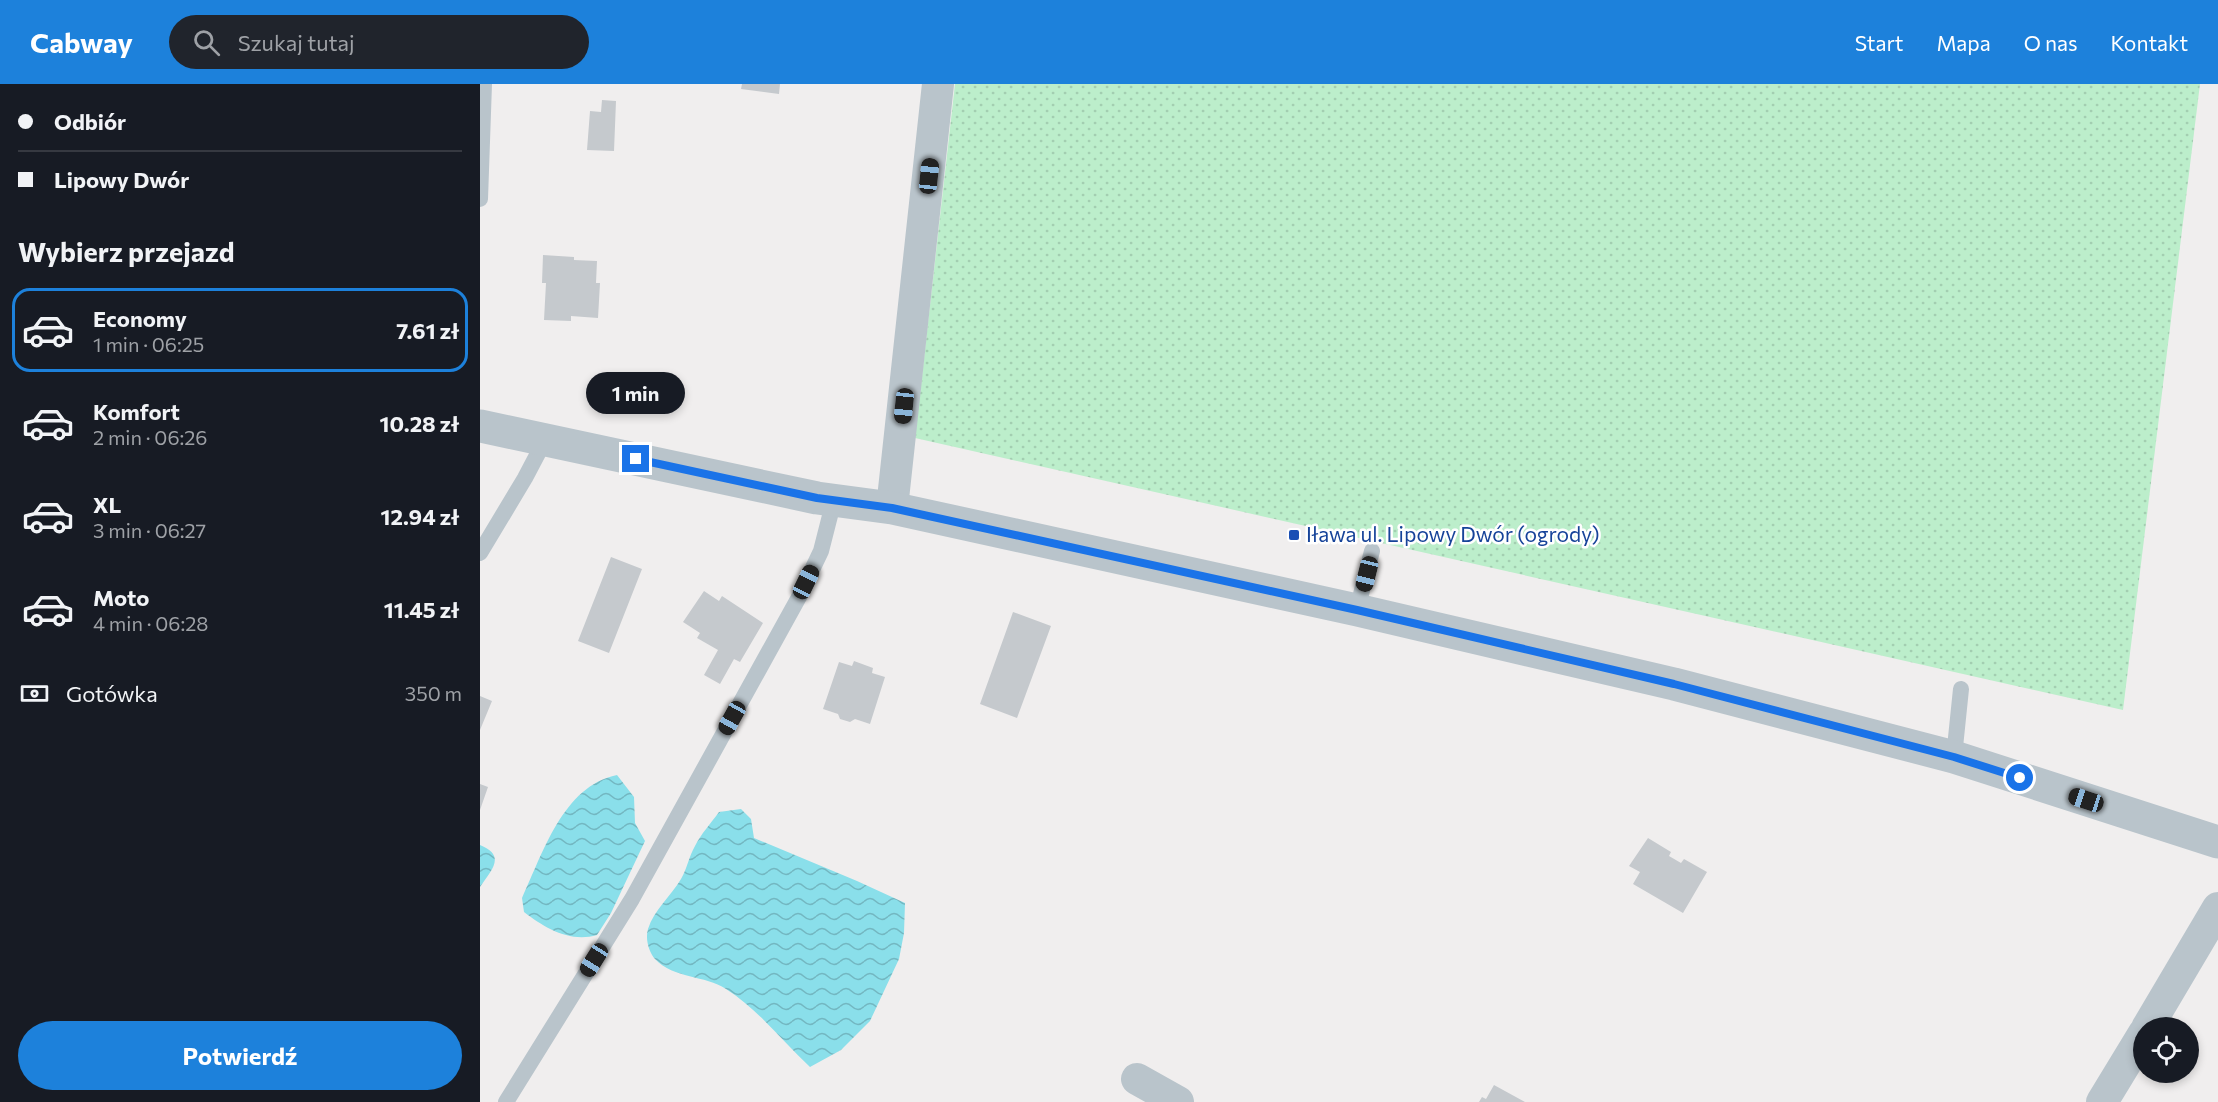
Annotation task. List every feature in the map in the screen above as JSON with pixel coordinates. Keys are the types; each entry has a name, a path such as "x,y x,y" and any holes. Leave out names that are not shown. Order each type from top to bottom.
{"street":[{"path":"892,508 938,84"},
{"path":"480,426 826,499 892,508 1357,610 1674,684 1954,757 2218,842"},
{"path":"2154,1017 2218,909"},
{"path":"2102,1102 2133,1051"},
{"path":"1137,1079 1178,1102"}],"lane":[{"path":"480,199 484,84"},
{"path":"480,553 545,440"},
{"path":"506,1102 632,899 799,597 821,551 826,499"},
{"path":"1357,610 1372,551"},
{"path":"1954,757 1961,689"}],"green space":[{"path":"955,84 2200,84 2123,710 915,438"}],"water":[{"path":"617,775 634,797 635,823 645,841 611,913 597,935 577,937 558,933 524,912 522,898 547,842 569,807 582,793 598,782"},
{"path":"741,809 751,819 754,838 905,903 904,933 899,959 870,1021 841,1050 810,1067 738,997 709,981 671,970 655,959 648,945 647,933 651,922 681,879 700,837 719,812"},
{"path":"480,845 488,849 495,859 492,869 480,887"}],"building":[{"path":"742,84 780,84 779,94 741,89"},
{"path":"602,100 616,101 614,151 587,150 590,111 601,112"},
{"path":"543,255 597,261 596,283 600,283 598,318 571,316 571,321 544,320 546,283 542,283"},
{"path":"611,557 642,569 609,653 578,641"},
{"path":"704,591 719,601 722,596 763,623 740,662 734,659 720,684 704,675 718,650 697,638 700,633 683,622"},
{"path":"1013,612 1051,626 1017,718 980,704"},
{"path":"854,661 873,668 872,673 885,677 870,724 855,719 850,722 840,719 838,714 823,709 839,662 852,666"},
{"path":"480,696 492,701 480,730"},
{"path":"480,784 488,787 480,810"},
{"path":"1648,838 1671,852 1669,856 1681,863 1684,859 1707,872 1683,913 1633,884 1640,872 1629,866"},
{"path":"1494,1085 1525,1102 1479,1102 1482,1097 1486,1099"}],"place":[{"name":"Iława ul. Lipowy Dwór (ogrody)","path":"1294,535"}],"route":[{"path":"636,459 817,498 892,508 1357,610 1674,684 1954,757 2020,778"}]}
